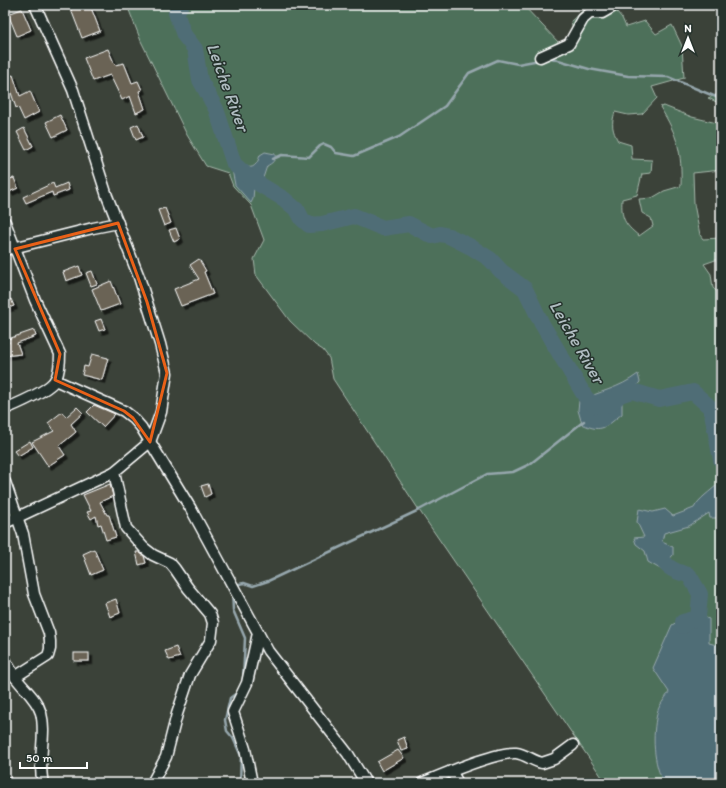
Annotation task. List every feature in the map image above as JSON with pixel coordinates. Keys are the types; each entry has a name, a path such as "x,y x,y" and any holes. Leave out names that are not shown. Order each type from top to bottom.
{"street":[{"path":"5,523 114,472 150,442 161,412 166,373 147,302 96,162 73,90 35,5"},
{"path":"540,57 569,44 584,19 590,13 602,13 616,5"},
{"path":"5,222 10,249 60,354 60,363 55,380 41,391 5,410"},
{"path":"10,249 93,228 118,224"},
{"path":"55,380 124,411 133,418 150,442 191,509 258,633 279,667 348,754 366,783"},
{"path":"114,472 126,528 144,548 153,555 170,563 210,614 213,623 209,646 190,675 177,714 166,757 152,783"},
{"path":"5,482 25,543 34,594 49,633 50,649 48,656 15,677"},
{"path":"252,783 245,749 233,712 248,683 258,633"},
{"path":"5,659 15,677 37,705 41,713 43,747 42,771 44,783"},
{"path":"422,783 451,771 500,755 512,753 518,753 542,763 554,759 573,745"},
{"path":"451,771 458,783"}],"highlighted area":[{"path":"118,223 147,302 167,373 150,442 133,418 124,411 55,380 60,354 15,249"}],"green space":[{"path":"127,5 523,5 560,44 574,34 571,21 589,5 612,6 622,18 626,27 645,21 656,34 672,25 682,46 684,78 652,87 657,98 642,114 628,115 615,112 613,127 614,134 618,141 631,145 632,159 652,160 651,173 642,174 637,195 622,199 624,220 639,236 653,226 651,218 642,213 639,199 652,198 664,191 681,186 681,163 678,145 671,127 660,107 664,106 692,117 721,124 721,170 693,173 694,204 700,235 703,239 721,238 721,258 704,264 711,274 713,288 721,295 721,783 606,783 419,510 333,379 329,358 323,350 315,345 290,321 256,275 254,259 264,240 251,205 233,186 228,173 206,166 187,135 141,41"},
{"path":"721,93 721,104 708,98"}],"water":[{"path":"265,152 275,154 275,158 272,163 267,166 261,184 254,187 253,199 251,203 235,185 229,154 233,153 243,165 251,167 257,162 260,155"},
{"path":"638,374 640,382 622,402 622,414 608,425 600,428 589,427 582,424 578,410 579,401 623,383"},
{"path":"719,483 721,483 721,518 710,518 709,513 689,526 664,533 662,542 673,547 673,555 666,563 669,574 648,562 645,551 636,544 634,538 644,537 637,522 639,509 653,512 665,509 673,516 694,508 702,498"},
{"path":"692,613 709,619 709,643 721,646 721,783 664,783 660,775 654,749 654,731 657,714 660,705 669,692 653,668 672,625"}],"building":[{"path":"74,5 90,5 100,31 82,38 70,7"},
{"path":"22,9 31,30 17,36 8,14"},
{"path":"108,49 115,65 124,63 132,83 138,81 142,90 139,91 145,109 136,113 130,96 122,100 110,75 93,81 84,58"},
{"path":"13,75 20,96 30,91 39,112 24,120 18,107 16,108 6,77"},
{"path":"60,115 67,130 53,137 46,122"},
{"path":"138,124 143,137 136,140 131,127"},
{"path":"24,128 33,146 26,150 17,132"},
{"path":"14,178 18,188 9,192 5,180"},
{"path":"53,183 55,188 67,183 69,190 53,196 52,192 26,203 23,197"},
{"path":"165,208 171,223 164,226 158,210"},
{"path":"176,228 180,239 174,242 169,230"},
{"path":"199,259 206,271 204,272 213,294 181,306 174,289 199,279 190,265"},
{"path":"79,266 82,275 66,281 63,272"},
{"path":"92,271 97,284 91,286 86,273"},
{"path":"111,281 120,304 101,311 92,289"},
{"path":"11,299 14,306 5,309 5,302"},
{"path":"101,319 105,329 99,331 95,321"},
{"path":"34,330 36,336 17,343 21,354 5,356 5,344 9,343 8,339"},
{"path":"92,354 108,358 102,380 82,375 84,366 88,367"},
{"path":"94,405 115,414 103,427 87,412"},
{"path":"77,407 83,413 71,424 76,432 59,446 65,455 48,466 32,442 54,431 48,423 62,412 66,417"},
{"path":"30,441 33,447 18,456 14,451"},
{"path":"110,484 113,496 100,502 107,515 109,515 116,537 106,540 101,524 98,525 96,516 91,519 87,512 91,511 83,495"},
{"path":"208,484 211,494 205,497 201,486"},
{"path":"94,549 103,570 91,575 83,554"},
{"path":"136,552 139,552 144,556 146,563 139,565"},
{"path":"116,599 120,613 110,617 105,603"},
{"path":"176,647 180,657 169,660 165,651"},
{"path":"74,653 89,653 89,661 74,661"},
{"path":"404,737 408,749 401,751 397,740"},
{"path":"398,750 404,758 382,771 377,762"}],"waterway":[{"path":"181,5 176,13 184,35 195,49 200,80 216,109 234,164 251,179 284,199 298,211 302,219 309,225 322,224 354,216 383,228 409,224 432,236 440,234 449,236 471,247 490,259 501,271 525,289 542,324 586,398 595,406 610,404 620,395 632,391 659,399 693,392 711,408 721,460"},
{"path":"548,57 589,69 628,76 668,77 721,99"},
{"path":"273,159 282,155 309,157 324,144 331,147 336,153 354,156 399,137 445,106 469,73 498,60 518,64 540,60"},
{"path":"234,585 244,583 253,586 268,581 419,510 487,474 513,472 530,464 584,421"},
{"name":"Leiche River","path":"657,547 665,563 672,569 689,575 700,594 698,618 683,622 683,626"},
{"path":"232,590 233,610 245,638 243,679"},
{"path":"238,692 230,698 225,720 227,731 233,738 241,756 240,783"}]}
